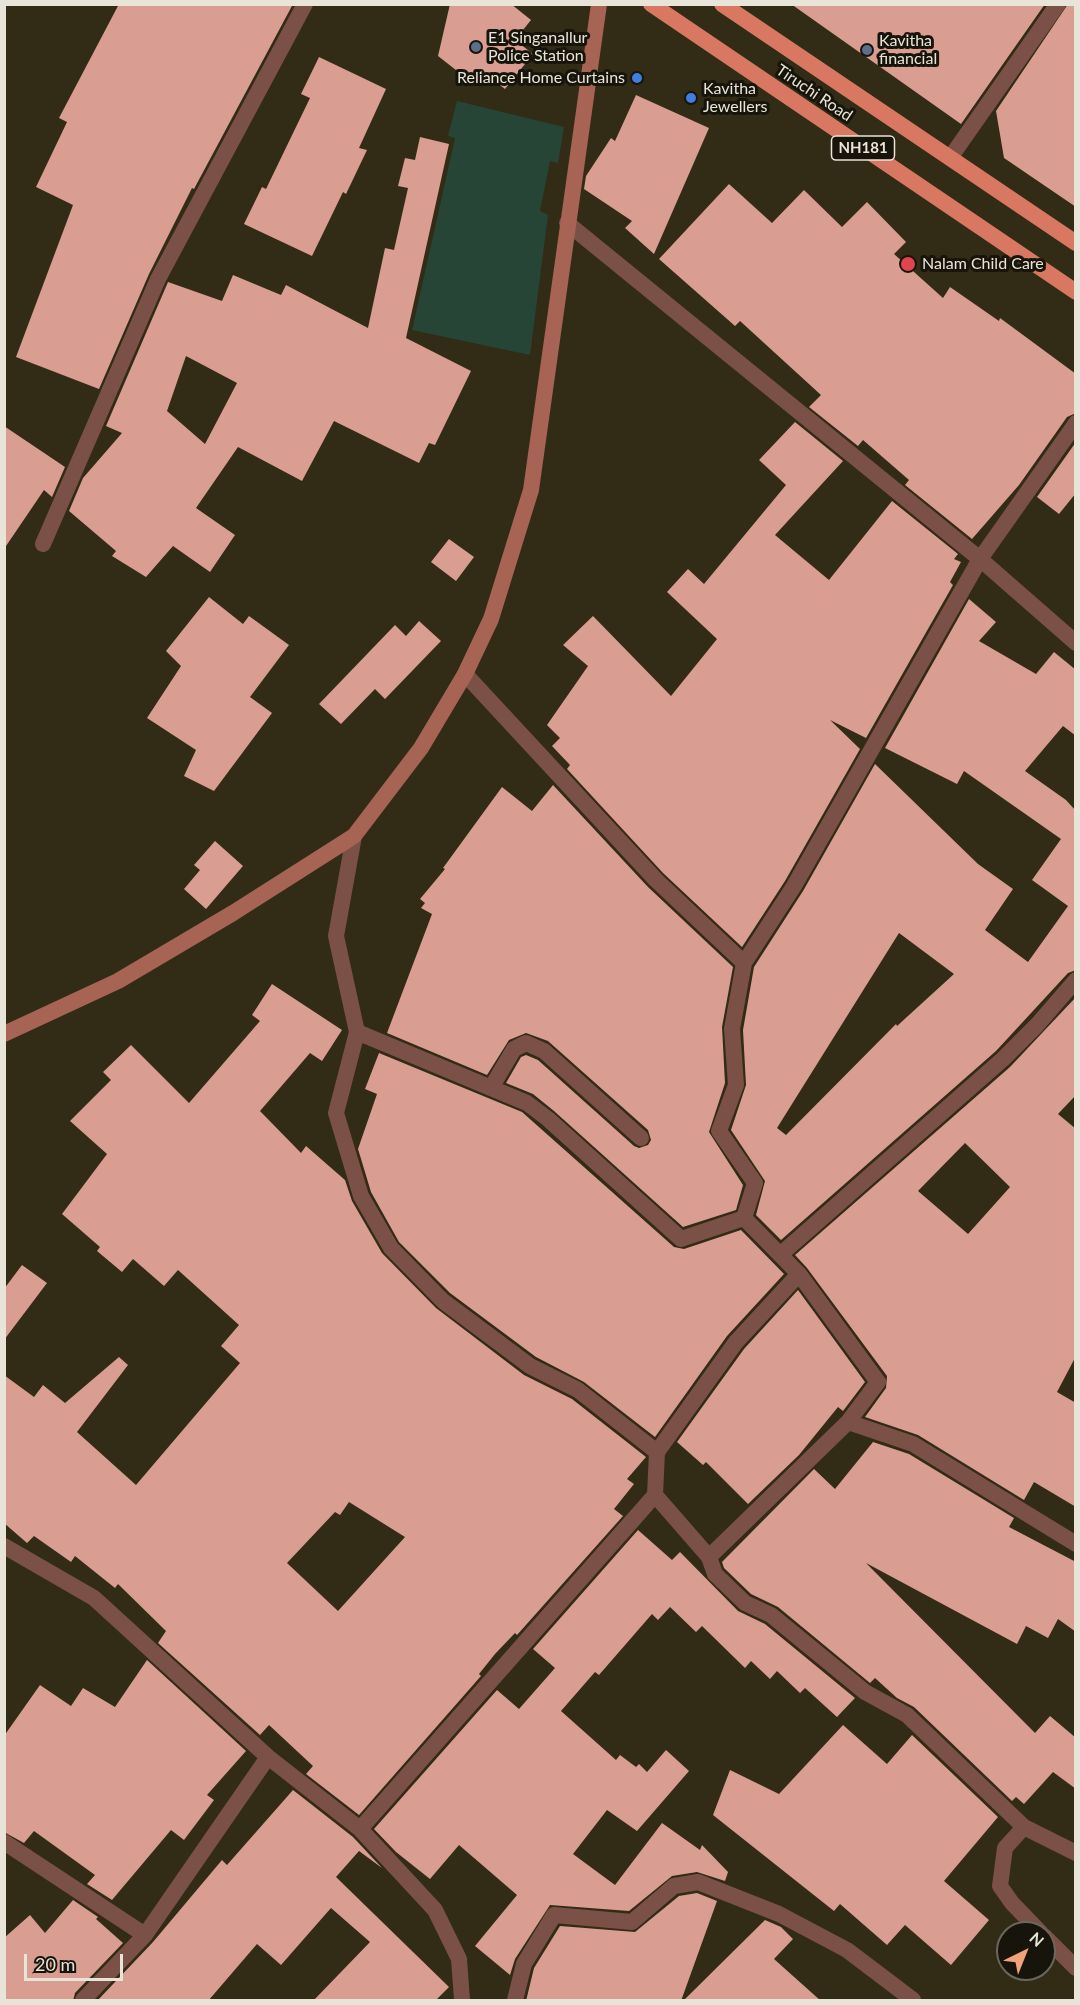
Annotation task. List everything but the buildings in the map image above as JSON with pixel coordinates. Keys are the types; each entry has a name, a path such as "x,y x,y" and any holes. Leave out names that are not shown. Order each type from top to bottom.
{"highway":[{"name":"Tiruchi Road","path":"651,4 1076,292"},
{"name":"Tiruchi Road","path":"722,4 1076,243"}],"main road":[{"path":"4,1034 117,981 233,913 354,836 421,748 465,674 491,619 531,490 599,4"}],"street":[{"path":"43,544 158,279 305,4"},
{"path":"950,158 1058,4"},
{"path":"567,223 980,559 1076,643"},
{"path":"744,1218 755,1183 719,1131 736,1085 732,1029 744,963 794,886 980,559 1076,423"},
{"path":"465,674 656,880 744,963"},
{"path":"354,836 336,936 357,1032 336,1113 361,1196 391,1248 443,1301 530,1366 578,1390 657,1452"},
{"path":"781,1254 1003,1059 1037,1025 1076,980"},
{"path":"357,1032 527,1103 548,1119 681,1239 744,1218"},
{"path":"491,1088 514,1049 526,1042 532,1044 544,1051 640,1138"},
{"path":"710,1557 848,1422 878,1382 799,1274 744,1218"},
{"path":"360,1829 655,1495 657,1452 736,1342 799,1274"},
{"path":"848,1422 913,1444 1076,1544"},
{"path":"655,1495 710,1557 715,1574 745,1603 771,1615 865,1692 907,1715 1024,1827 1076,1853"},
{"path":"4,1546 94,1598 268,1757 360,1829 435,1910 459,1959 462,2001"},
{"path":"82,2001 145,1935 268,1757"},
{"path":"1024,1827 1005,1848 1000,1886 1012,1903 1030,1921"},
{"path":"4,1842 145,1935"},
{"path":"515,2001 524,1964 554,1915 632,1922 674,1886 698,1882 779,1914 847,1950 913,2001"},
{"path":"1056,1947 1076,1968"}],"green space":[{"path":"457,101 564,127 558,163 550,161 540,211 548,215 530,355 412,330 455,138 448,136"}],"place":[{"name":"E1 Singanallur Police Station","path":"476,47"},
{"name":"Kavitha financial","path":"867,50"},
{"name":"Reliance Home Curtains","path":"637,78"},
{"name":"Kavitha Jewellers","path":"691,98"},
{"name":"Nalam Child Care","path":"908,264"}]}
